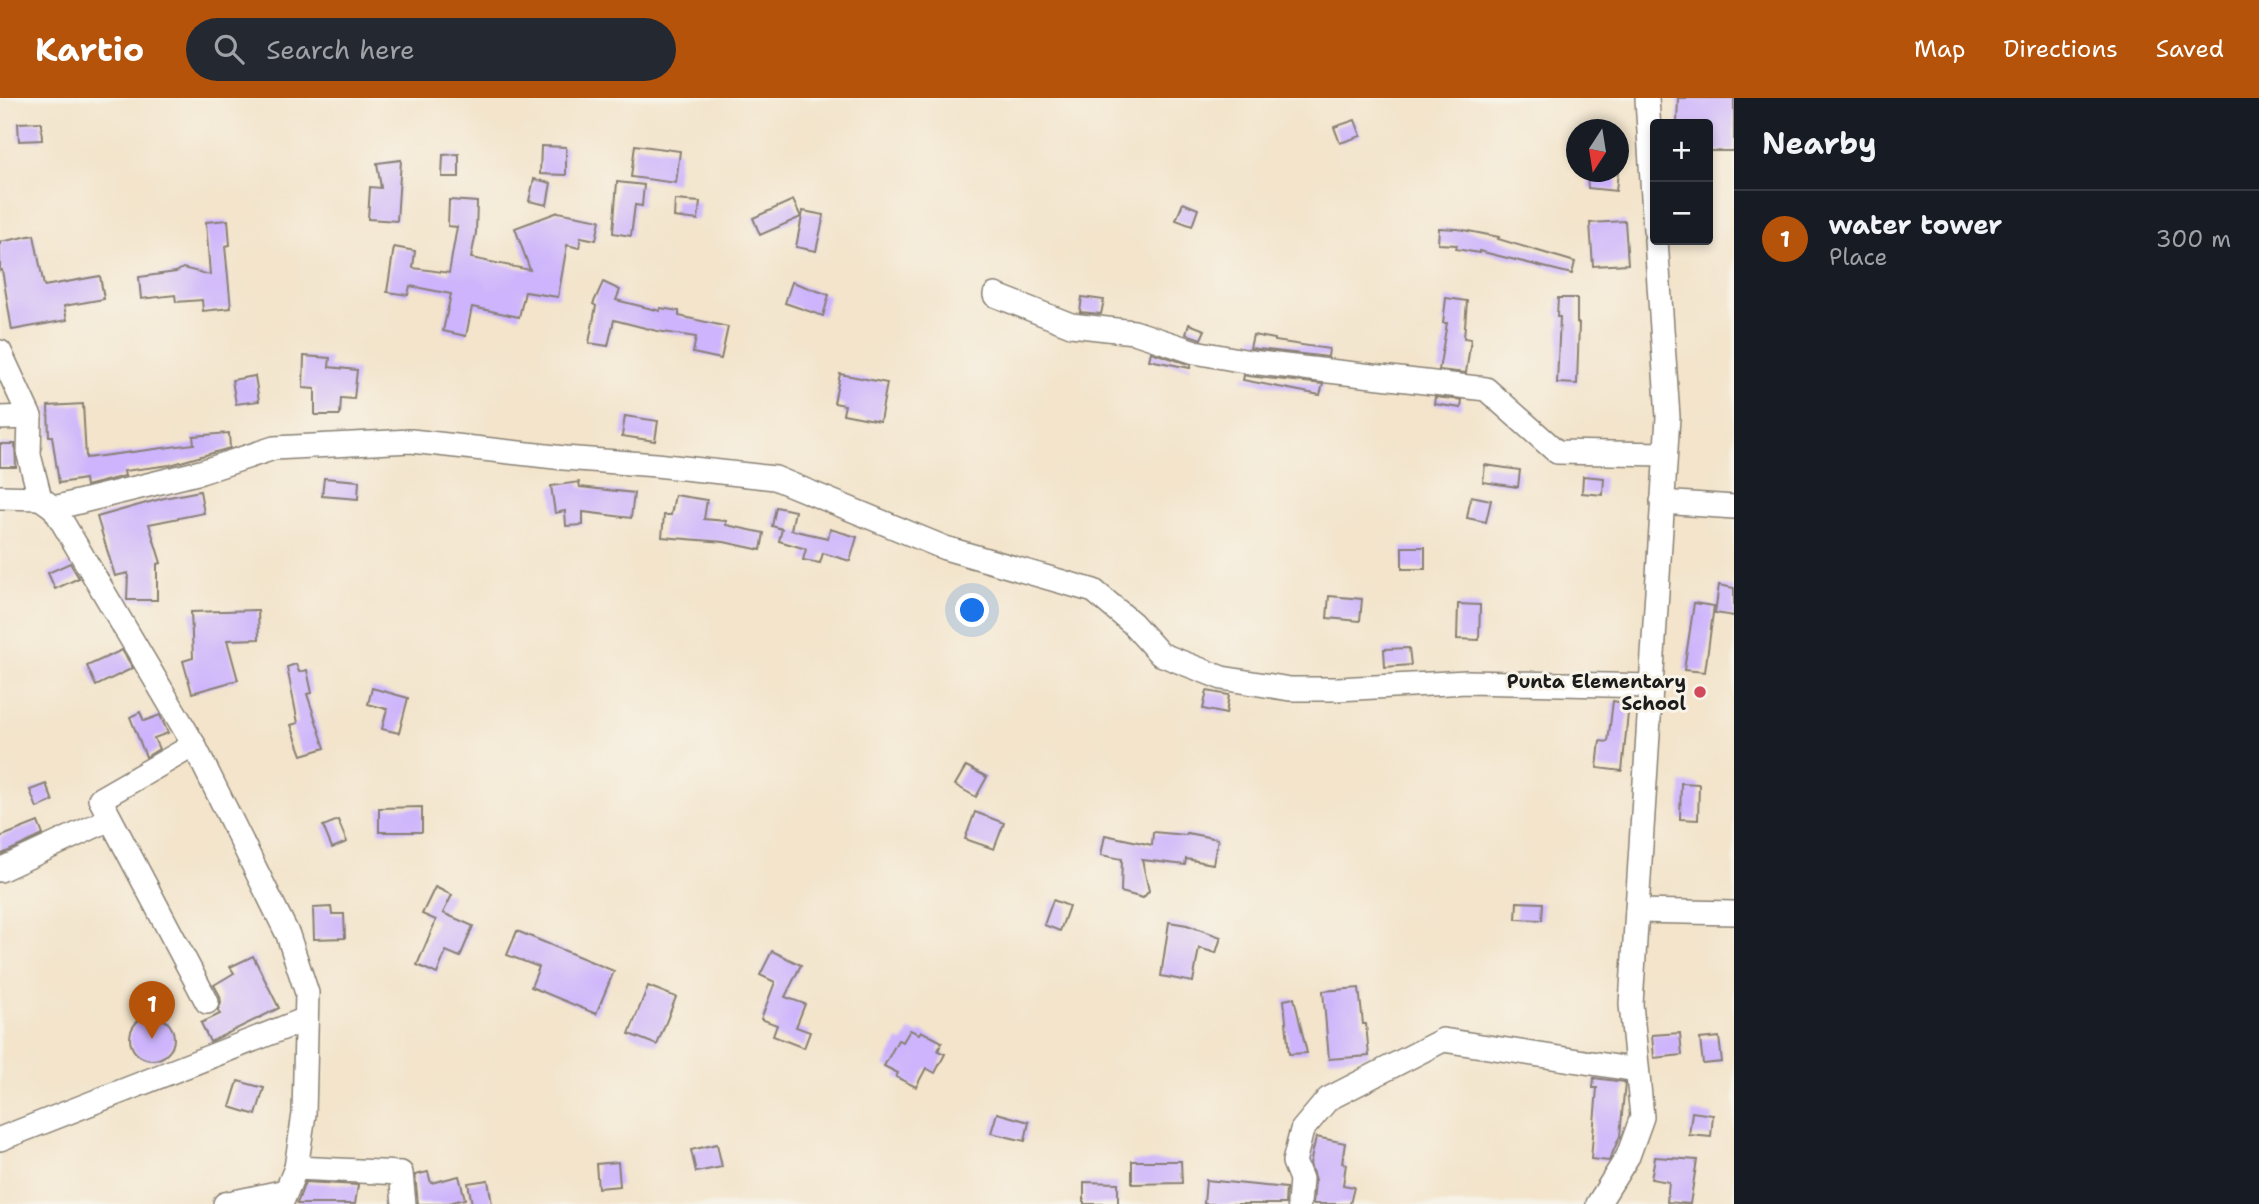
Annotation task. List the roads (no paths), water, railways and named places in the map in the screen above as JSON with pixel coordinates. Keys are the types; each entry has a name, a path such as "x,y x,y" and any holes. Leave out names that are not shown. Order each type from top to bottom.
{"street":[{"path":"1647,98 1652,182"},
{"path":"1598,1204 1628,1157 1642,1117 1632,1004 1668,417 1656,245"},
{"path":"995,296 1072,325 1134,332 1195,352 1250,362 1486,389 1557,452 1665,454"},
{"path":"0,352 30,417 29,455 47,503 194,745 288,935 307,993 304,1114 296,1168 283,1198 225,1204"},
{"path":"0,418 30,417"},
{"path":"0,497 47,503 201,472 274,448 411,441 775,478 945,548 1094,592 1132,623 1160,654 1222,678 1290,689 1468,682 1651,686"},
{"path":"1662,502 1734,506"},
{"path":"194,745 100,799 207,1002"},
{"path":"0,870 110,819"},
{"path":"1637,911 1734,913"},
{"path":"0,1139 306,1019"},
{"path":"1299,1204 1301,1179 1294,1162 1302,1130 1328,1099 1443,1040 1637,1070"},
{"path":"296,1168 401,1173 404,1204"}],"place":[{"name":"Punta Elementary School","path":"1700,692"},
{"name":"water tower","path":"152,1039"}]}
